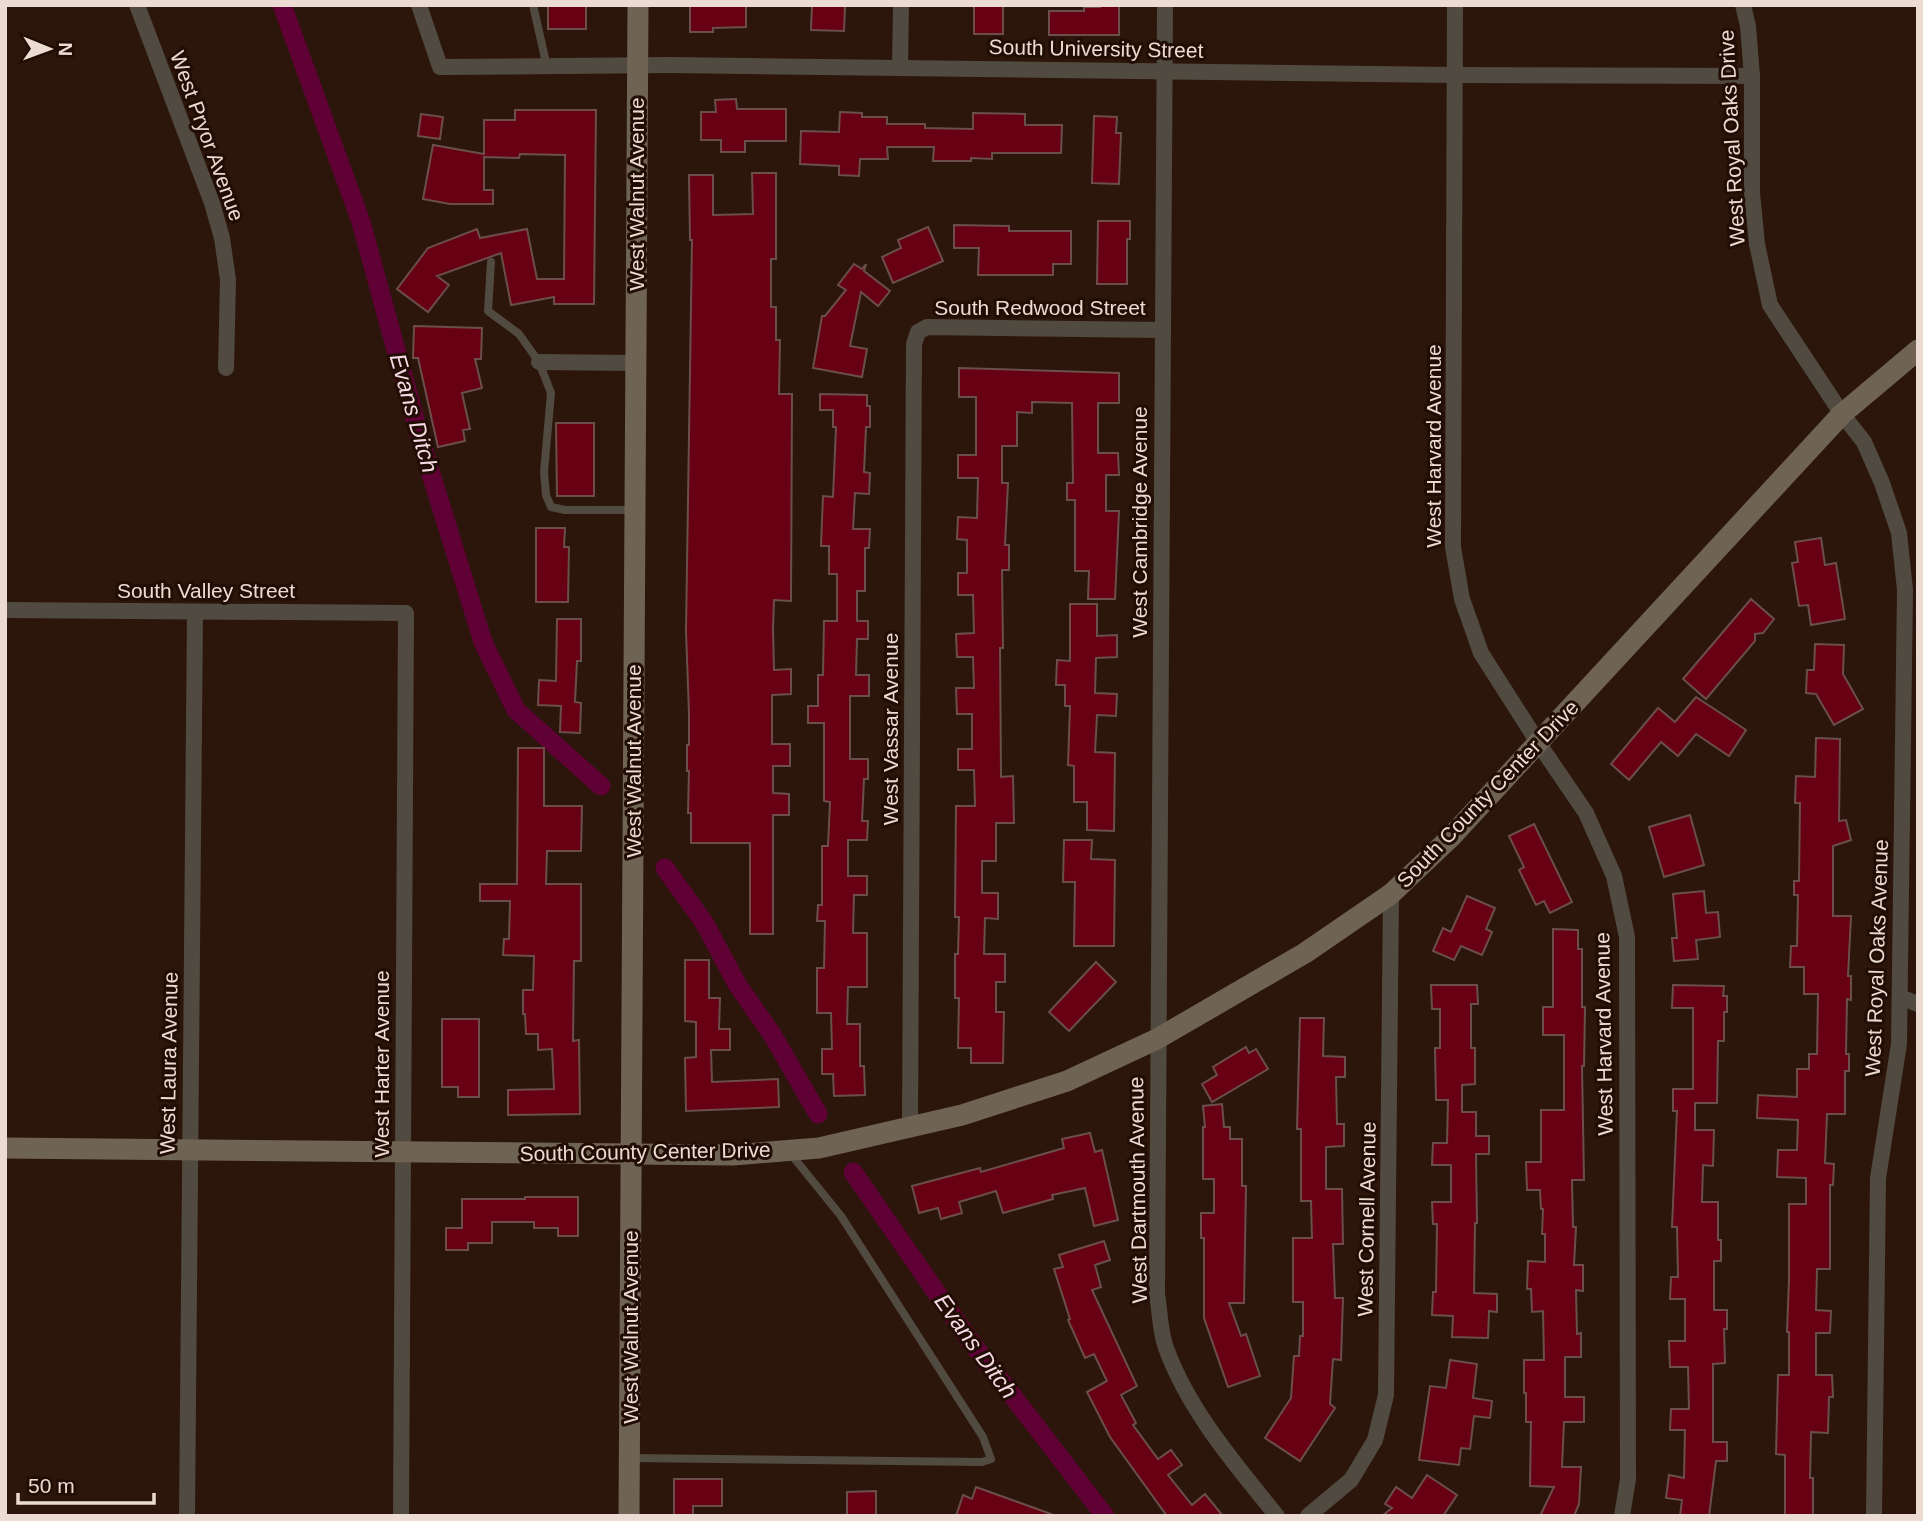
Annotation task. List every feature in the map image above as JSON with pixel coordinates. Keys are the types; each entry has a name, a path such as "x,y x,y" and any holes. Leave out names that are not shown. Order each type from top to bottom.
{"street":[{"name":"West Pryor Avenue","path":"137,5 212,203 222,238 228,280 226,368"},
{"name":"South University Street","path":"419,5 440,67 637,66 1752,76"},
{"name":"West Walnut Avenue","path":"629,1516 638,5"},
{"path":"900,68 901,5"},
{"name":"West Cambridge Avenue","path":"1157,1039 1165,5"},
{"name":"West Harvard Avenue","path":"1455,5 1454,547 1462,599 1481,653 1586,813 1614,876 1627,937 1628,1479 1622,1516"},
{"name":"West Royal Oaks Drive","path":"1743,5 1748,26 1752,76 1752,194 1757,244 1770,305 1842,414"},
{"name":"South Redwood Street","path":"918,332 928,327 1162,330"},
{"name":"West Vassar Avenue","path":"910,1128 914,344 918,332"},
{"name":"South County Center Drive","path":"5,1148 733,1155 819,1148 910,1128 962,1115 1067,1081 1157,1039 1305,953 1391,894 1450,838 1539,744 1842,414 1918,350"},
{"path":"539,362 636,363"},
{"name":"West Royal Oaks Avenue","path":"1842,414 1864,442 1882,484 1899,533 1905,590 1900,998 1897,1066 1878,1178 1874,1516"},
{"name":"South Valley Street","path":"5,610 406,614"},
{"name":"West Laura Avenue","path":"187,1516 195,612"},
{"name":"West Harter Avenue","path":"401,1516 406,614"},
{"name":"West Cornell Avenue","path":"1308,1516 1351,1480 1375,1440 1386,1395 1391,894"},
{"path":"1900,998 1918,1003"},
{"name":"West Dartmouth Avenue","path":"1157,1039 1157,1294 1165,1345 1187,1394 1225,1451 1277,1516"}],"lane":[{"path":"533,5 547,67"},
{"path":"491,262 488,311 516,332 539,362 551,393 544,472 546,495 551,507 565,510 636,510"},
{"path":"630,1458 982,1462 990,1459 983,1437 841,1216 788,1150"}],"building":[{"path":"548,5 586,5 586,29 548,29"},
{"path":"690,5 746,5 746,27 690,32"},
{"path":"812,5 845,5 844,31 811,30"},
{"path":"974,5 1003,5 1003,34 974,34"},
{"path":"1119,5 1119,35 1049,35 1049,11 1084,11 1084,7"},
{"path":"736,99 737,109 786,109 786,141 745,141 745,152 721,152 721,140 701,140 701,112 716,112 715,100"},
{"path":"515,110 596,110 594,304 554,304 554,297 511,305 501,253 437,276 449,285 428,312 397,289 428,248 477,229 480,238 527,229 537,279 564,279 565,155 520,154 519,158 484,157 484,190 493,190 493,204 450,204 423,199 433,145 484,154 484,120 515,120"},
{"path":"840,112 862,113 862,117 887,117 887,124 925,124 925,128 973,129 973,113 1025,114 1025,125 1062,125 1061,153 992,153 992,159 933,161 934,147 887,147 888,159 860,159 859,176 839,175 839,166 800,164 801,131 839,132"},
{"path":"421,114 443,117 440,139 418,136"},
{"path":"1094,116 1117,117 1116,133 1121,133 1119,184 1092,183"},
{"path":"752,173 776,173 776,259 771,259 771,307 776,307 776,340 780,340 779,394 792,394 791,601 774,600 773,629 774,670 791,669 791,694 772,695 772,744 790,744 790,766 773,766 773,793 789,794 789,815 773,815 773,934 750,934 750,843 691,843 691,813 688,813 686,631 692,240 689,175 713,175 713,215 753,214"},
{"path":"1098,221 1130,221 1130,239 1127,239 1127,284 1097,284"},
{"path":"954,225 1009,226 1009,231 1071,231 1071,264 1053,264 1053,275 978,275 979,248 954,248"},
{"path":"928,227 943,261 893,283 882,257 901,248 898,240"},
{"path":"854,264 862,269 866,264 864,271 890,291 878,306 861,292 850,346 867,349 862,377 813,368 822,316 825,316 846,290 838,285"},
{"path":"414,326 482,328 481,359 475,359 482,388 462,393 470,429 463,430 465,441 438,447 418,358 413,358"},
{"path":"959,368 1119,373 1119,403 1098,403 1098,453 1118,453 1119,475 1106,475 1106,511 1119,511 1115,599 1088,599 1089,571 1075,571 1075,500 1067,500 1067,483 1073,483 1072,403 1032,402 1032,413 1017,412 1017,446 1002,446 1002,483 1008,483 1005,545 1009,545 1009,570 1002,570 1001,777 1013,776 1014,823 996,823 996,861 982,861 982,893 998,893 998,919 985,918 984,954 1005,954 1005,982 996,982 996,1012 1004,1012 1003,1063 971,1063 971,1048 958,1048 959,998 955,998 955,954 958,954 959,917 955,917 956,806 975,806 974,770 958,770 958,749 972,749 972,714 957,714 956,688 974,688 973,657 957,657 956,634 974,633 973,595 958,595 958,573 967,573 967,540 957,539 958,517 977,518 978,478 958,478 958,455 976,455 976,397 959,397"},
{"path":"820,394 867,395 867,406 870,406 864,472 870,473 869,494 855,493 853,529 870,529 869,548 865,548 865,591 857,591 857,621 868,621 868,639 857,639 856,675 869,675 869,696 850,696 850,759 868,759 862,821 868,821 867,840 848,840 848,876 867,876 867,895 854,895 853,933 867,933 867,987 848,987 847,1024 860,1024 860,1066 864,1066 865,1095 834,1096 833,1074 822,1074 822,1049 832,1049 831,1013 817,1013 817,968 824,968 825,921 817,921 818,905 822,905 822,846 828,846 830,802 824,801 824,723 808,723 808,706 818,706 818,675 823,675 824,621 837,621 837,574 829,574 829,546 821,546 823,496 833,497 836,427 833,427 833,410 820,410"},
{"path":"556,423 594,423 594,496 557,496"},
{"path":"536,528 565,528 564,547 569,547 568,602 536,602"},
{"path":"1821,538 1825,565 1836,563 1845,619 1811,625 1808,605 1799,606 1792,563 1798,562 1795,542"},
{"path":"1751,599 1774,619 1763,633 1755,634 1755,641 1706,699 1683,679"},
{"path":"1070,604 1097,604 1097,636 1117,635 1117,657 1096,658 1095,693 1117,694 1116,716 1097,715 1095,752 1115,753 1114,831 1087,830 1087,802 1074,802 1074,766 1068,765 1070,706 1065,706 1065,685 1056,685 1057,660 1070,661"},
{"path":"557,619 581,619 581,661 577,661 575,702 581,703 580,733 560,732 561,706 538,705 539,680 556,681"},
{"path":"1815,644 1844,645 1843,674 1863,709 1834,725 1816,694 1806,693 1807,670 1814,670"},
{"path":"1696,697 1746,730 1729,756 1696,734 1678,756 1661,742 1629,780 1611,764 1658,708 1675,722"},
{"path":"1816,738 1840,739 1839,821 1846,820 1851,840 1833,846 1833,916 1851,916 1848,976 1851,976 1851,1000 1847,999 1846,1054 1849,1054 1849,1071 1845,1071 1845,1114 1827,1114 1825,1163 1834,1164 1833,1185 1830,1185 1830,1269 1817,1269 1816,1310 1831,1311 1830,1333 1816,1333 1816,1375 1832,1375 1833,1397 1829,1397 1828,1433 1811,1432 1813,1516 1785,1516 1785,1455 1776,1454 1778,1375 1789,1375 1789,1204 1806,1204 1806,1178 1777,1177 1778,1150 1797,1150 1798,1120 1757,1118 1758,1095 1797,1097 1797,1069 1809,1069 1809,1054 1817,1054 1818,994 1804,994 1804,967 1790,967 1791,946 1797,946 1798,895 1794,895 1794,881 1799,881 1800,803 1795,803 1796,776 1815,777"},
{"path":"518,748 544,748 544,806 582,806 581,851 547,851 546,884 581,884 581,961 574,961 573,1041 579,1040 580,1114 508,1115 508,1090 554,1089 552,1049 538,1050 538,1034 526,1034 523,990 533,990 534,956 503,955 504,939 509,939 510,901 480,901 480,884 517,884"},
{"path":"1690,815 1704,865 1664,877 1649,827"},
{"path":"1534,824 1572,902 1550,913 1544,901 1536,905 1519,870 1524,867 1509,836"},
{"path":"1064,840 1092,840 1091,859 1115,860 1114,946 1074,946 1075,882 1063,882"},
{"path":"1704,891 1706,913 1718,912 1720,937 1696,940 1698,959 1674,961 1672,938 1677,938 1673,894"},
{"path":"1467,896 1495,908 1486,929 1492,932 1482,955 1461,946 1454,960 1433,951 1443,928 1451,932"},
{"path":"1553,929 1578,930 1578,949 1582,949 1582,1007 1585,1007 1582,1066 1584,1180 1572,1180 1573,1227 1576,1227 1574,1265 1583,1265 1583,1291 1576,1290 1577,1334 1581,1333 1581,1357 1565,1357 1565,1397 1584,1397 1584,1422 1564,1422 1562,1467 1581,1467 1579,1504 1574,1516 1540,1516 1554,1487 1530,1486 1531,1422 1526,1422 1524,1393 1524,1360 1544,1360 1543,1311 1532,1312 1531,1289 1527,1289 1528,1261 1545,1262 1540,1190 1527,1190 1526,1162 1541,1162 1541,1110 1564,1110 1564,1035 1543,1035 1543,1007 1553,1007"},
{"path":"685,960 709,960 709,998 720,998 719,1029 730,1029 730,1050 711,1050 712,1082 778,1079 779,1107 686,1111 685,1058 696,1057 696,1022 685,1021"},
{"path":"1096,962 1116,982 1069,1031 1049,1012"},
{"path":"1431,985 1477,985 1478,1004 1471,1004 1471,1048 1475,1048 1475,1084 1462,1085 1462,1112 1476,1112 1476,1136 1489,1136 1489,1154 1476,1154 1474,1293 1497,1294 1497,1312 1489,1311 1488,1338 1452,1337 1453,1316 1432,1315 1433,1292 1436,1292 1437,1224 1433,1224 1432,1202 1451,1202 1451,1165 1432,1165 1433,1143 1447,1143 1448,1100 1436,1100 1435,1048 1440,1048 1440,1009 1432,1009"},
{"path":"1673,985 1724,986 1723,996 1727,996 1724,1041 1718,1041 1717,1103 1695,1103 1695,1130 1714,1130 1713,1166 1703,1165 1702,1202 1718,1202 1721,1261 1714,1261 1714,1310 1727,1310 1727,1329 1724,1329 1725,1363 1713,1364 1713,1442 1727,1442 1727,1461 1716,1461 1709,1516 1680,1516 1682,1500 1666,1498 1669,1475 1684,1478 1685,1430 1670,1430 1671,1409 1689,1409 1688,1367 1670,1367 1669,1341 1685,1341 1685,1299 1670,1299 1671,1277 1678,1277 1677,1227 1672,1227 1677,1111 1673,1111 1673,1089 1693,1089 1693,1008 1672,1008"},
{"path":"1300,1018 1324,1018 1323,1056 1345,1057 1345,1077 1336,1077 1337,1124 1344,1124 1344,1146 1326,1147 1326,1189 1342,1189 1343,1244 1333,1244 1335,1298 1343,1298 1341,1360 1333,1359 1330,1404 1335,1408 1300,1461 1265,1438 1291,1398 1294,1356 1299,1356 1300,1336 1303,1336 1303,1302 1293,1302 1293,1238 1312,1238 1311,1201 1301,1201 1301,1129 1297,1129"},
{"path":"442,1019 479,1019 479,1097 458,1097 458,1087 442,1087"},
{"path":"1246,1047 1249,1053 1256,1049 1268,1069 1212,1102 1202,1084 1217,1075 1213,1067"},
{"path":"1222,1104 1224,1127 1230,1127 1230,1139 1242,1139 1242,1186 1246,1186 1244,1303 1229,1303 1241,1336 1246,1334 1260,1376 1228,1387 1204,1318 1204,1238 1201,1238 1201,1213 1214,1213 1214,1179 1203,1179 1203,1106"},
{"path":"1090,1133 1095,1152 1102,1150 1118,1220 1094,1226 1085,1188 1052,1195 1053,1199 1003,1213 996,1191 959,1202 962,1213 941,1219 938,1208 919,1213 912,1186 980,1168 981,1172 1064,1148 1062,1139"},
{"path":"578,1197 578,1236 558,1236 558,1228 534,1228 534,1222 492,1222 492,1243 468,1243 468,1250 446,1250 446,1228 462,1228 462,1199"},
{"path":"1104,1241 1110,1260 1095,1265 1101,1287 1092,1290 1137,1386 1121,1395 1136,1423 1133,1425 1158,1459 1171,1450 1182,1465 1168,1475 1192,1505 1205,1494 1223,1516 1167,1516 1110,1437 1087,1392 1107,1381 1094,1354 1085,1358 1068,1320 1070,1319 1054,1269 1063,1267 1059,1255"},
{"path":"1450,1360 1477,1364 1473,1398 1492,1401 1490,1418 1474,1416 1470,1449 1461,1448 1459,1465 1419,1460 1430,1386 1446,1388"},
{"path":"1427,1475 1457,1495 1443,1516 1382,1516 1392,1508 1385,1504 1396,1487 1412,1498"},
{"path":"674,1479 722,1479 722,1506 693,1506 693,1516 674,1516"},
{"path":"976,1487 1051,1516 956,1516 963,1495 972,1499"},
{"path":"876,1491 876,1516 847,1516 847,1492"}],"waterway":[{"name":"Evans Ditch","path":"282,5 361,222 422,445 483,642 516,710 601,786"},
{"name":"Evans Ditch","path":"665,868 705,924 737,984 773,1036 818,1114"},
{"name":"Evans Ditch","path":"853,1172 968,1338 1105,1516"}]}
